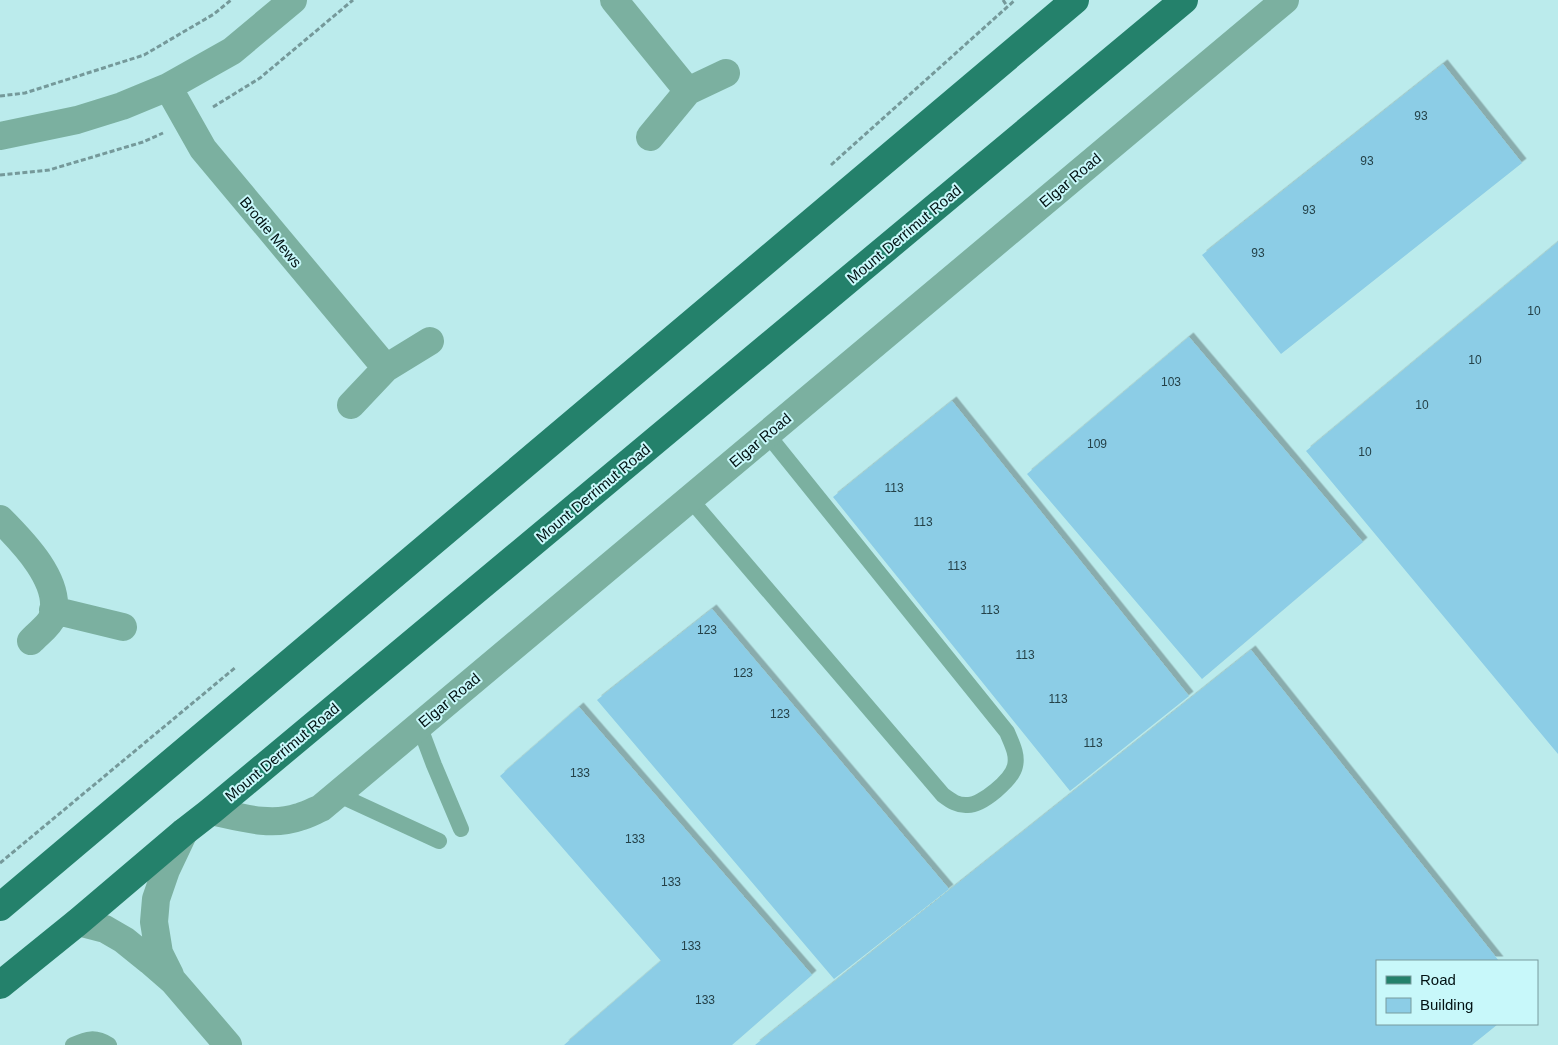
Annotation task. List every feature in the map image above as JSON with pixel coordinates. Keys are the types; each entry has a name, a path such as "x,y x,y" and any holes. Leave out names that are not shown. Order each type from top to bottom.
{"main road":[{"path":"0,907 1076,0"},
{"name":"Mount Derrimut Road","path":"0,985 1184,0"}],"street":[{"path":"0,136 77,120 122,106 168,86 232,51 293,0"},
{"path":"614,0 688,91"},
{"name":"Elgar Road","path":"211,811 248,819 279,822 299,818 321,808 1285,0"},
{"path":"650,137 688,91 726,72"},
{"name":"Brodie Mews","path":"168,86 203,149 386,368"},
{"path":"350,405 386,368 430,341"},
{"path":"0,519 19,538 43,568 55,600 52,619 31,641"},
{"path":"54,610 123,627"},
{"path":"173,981 159,953 154,922 156,899 166,870 184,832"},
{"path":"78,922 105,929 124,940 173,981 228,1045"}],"lane":[{"path":"690,499 943,795 954,803 968,805 981,802 1006,782 1015,767 1014,749 1007,732 767,434"},
{"path":"419,725 461,829"},
{"path":"338,794 439,841"},
{"path":"73,1045 86,1039 101,1040 109,1045"}],"path":[{"path":"0,96 25,93 144,55 214,14 231,0"},
{"path":"1002,0 1008,6"}],"building":[{"path":"1443,64 1522,163 1281,354 1202,255"},
{"path":"1558,242 1558,754 1306,451"},
{"path":"1189,337 1363,542 1202,679 1027,474"},
{"path":"952,401 1189,696 1070,791 833,497"},
{"path":"712,609 949,889 834,979 597,700"},
{"path":"1251,650 1498,960 1376,960 1376,1025 1497,1025 1472,1045 755,1045"},
{"path":"579,707 812,975 732,1045 564,1045 661,961 500,776"}]}
